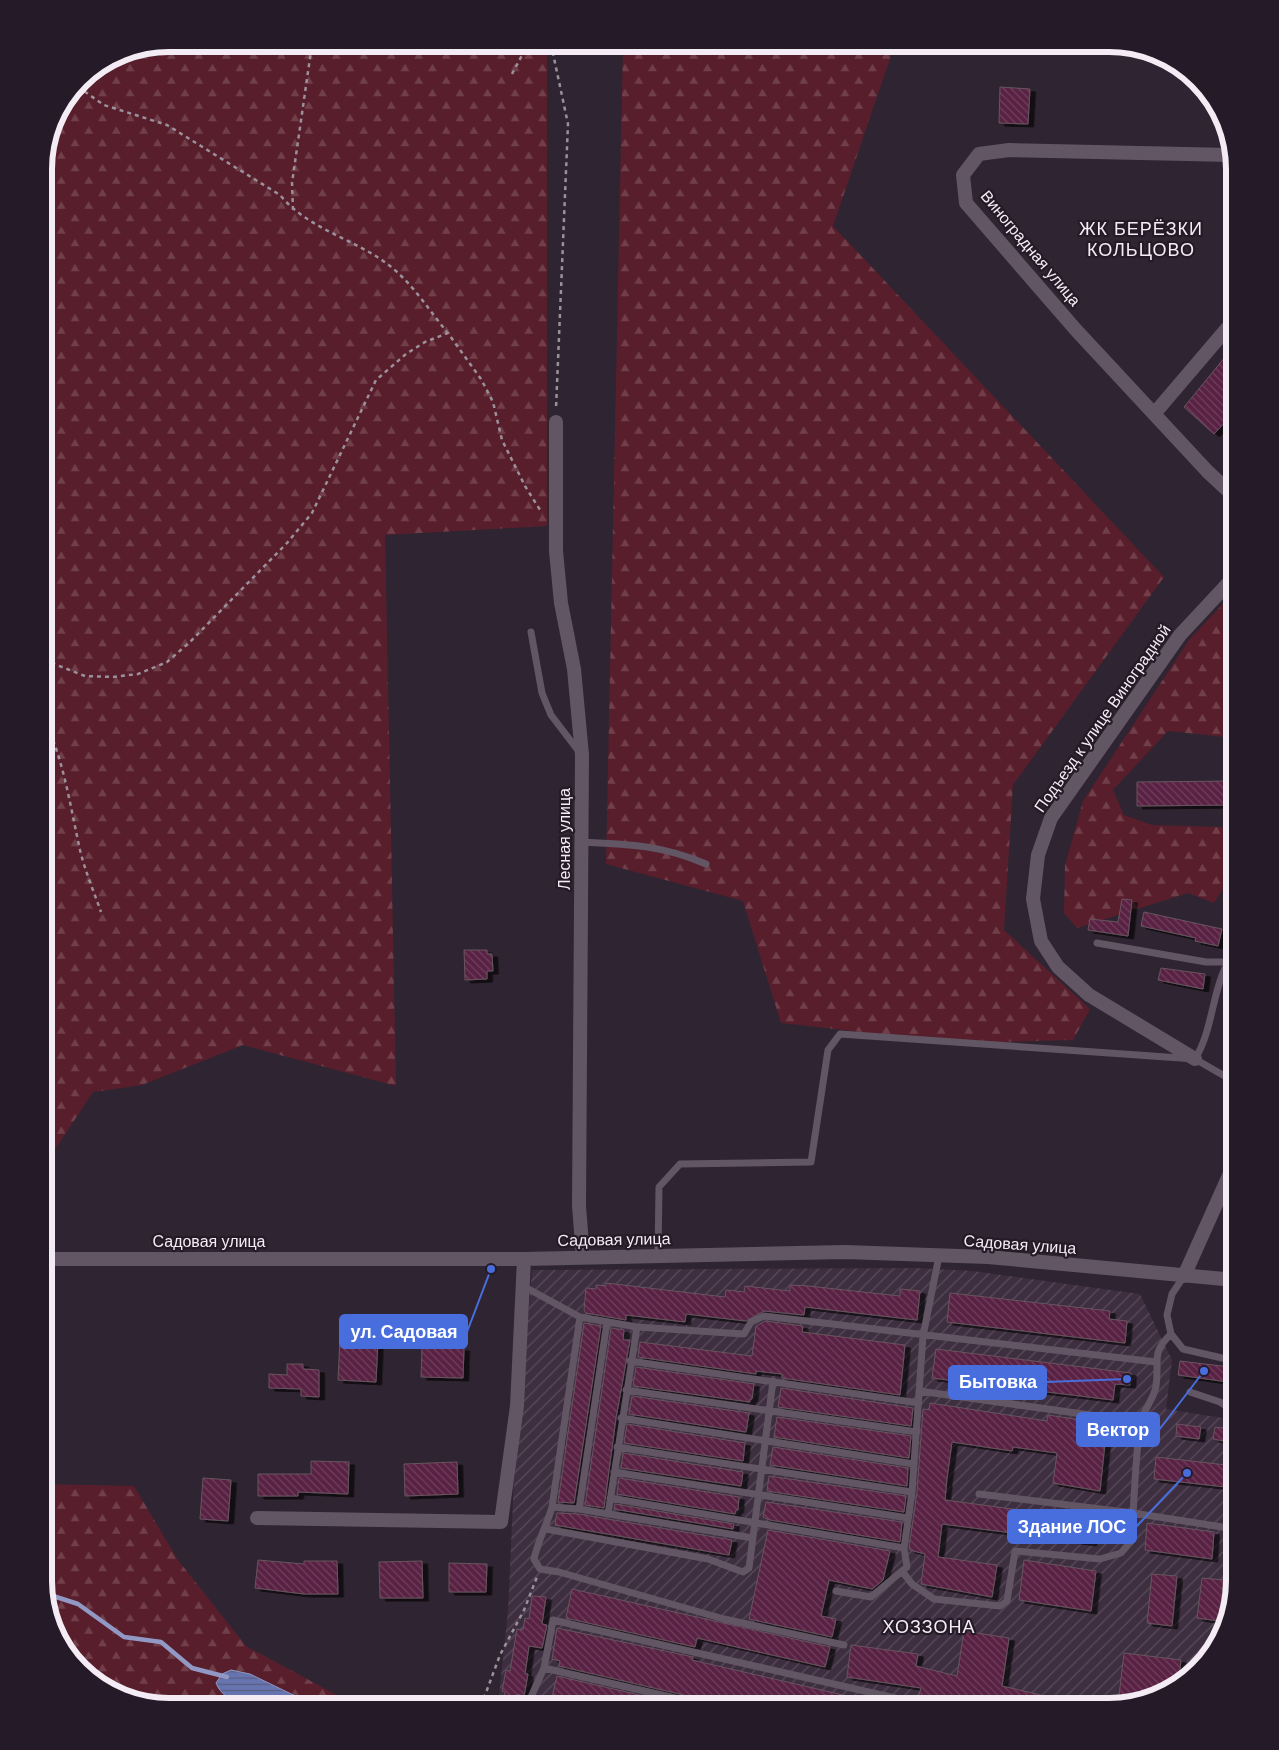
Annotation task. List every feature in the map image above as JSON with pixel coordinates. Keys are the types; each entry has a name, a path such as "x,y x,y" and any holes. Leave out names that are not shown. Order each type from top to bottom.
{"street":[{"name":"Виноградная улица","path":"1225,155 1009,150 979,154 963,175 966,203 1076,330 1208,472 1226,489"},
{"path":"1154,414 1226,330"},
{"name":"Лесная улица","path":"556,422 556,533 561,603 574,669 582,755 579,1206 583,1257"},
{"name":"Подъезд к улице Виноградной","path":"1195,1060 1089,995 1058,967 1041,941 1033,899 1038,854 1051,818 1180,635 1226,586"},
{"path":"1184,1276 1226,1188"},
{"name":"Садовая улица","path":"52,1259 524,1259 845,1252 988,1257 1226,1279"},
{"path":"257,1518 502,1522 517,1406 524,1259"}],"lane":[{"path":"531,632 542,694 551,715 582,755"},
{"path":"581,842 636,845 679,852 706,864"},
{"path":"1097,942 1206,962 1226,962"},
{"path":"1195,1060 1203,1046 1210,1014 1226,966"},
{"path":"658,1256 659,1187 680,1164 811,1162 828,1050 840,1034 1195,1060 1226,1077"},
{"path":"836,1591 871,1597 907,1568 904,1548 912,1492 923,1336 939,1256"},
{"path":"1184,1276 1172,1294 1168,1315 1171,1334 1183,1349 1226,1359"},
{"path":"523,1286 580,1317 636,1327 744,1334 751,1322 764,1316 1156,1362"},
{"path":"580,1317 552,1507 546,1529 538,1541 534,1559 540,1569 559,1572 724,1620 844,1644"},
{"path":"579,1509 607,1322"},
{"path":"608,1514 616,1447 636,1327"},
{"path":"902,1572 912,1584 934,1599 1000,1606 1007,1601 1015,1551 1100,1560 1120,1553 1132,1540 1140,1422 1150,1405 1156,1386 1156,1354 1162,1342 1171,1334"},
{"path":"630,1361 919,1403"},
{"path":"546,1529 708,1559 743,1572 749,1568 773,1382"},
{"path":"626,1390 917,1432"},
{"path":"919,1391 1140,1422"},
{"path":"1190,1392 1220,1402 1226,1406"},
{"path":"621,1418 914,1464"},
{"path":"616,1447 912,1492"},
{"path":"614,1472 908,1518"},
{"path":"978,1494 1133,1513 1226,1527"},
{"path":"610,1498 904,1548"},
{"path":"552,1507 579,1509 753,1538"},
{"path":"531,1697 544,1668 553,1620 894,1698"},
{"path":"544,1668 673,1698"}],"path":[{"path":"294,212 292,183 311,52"},
{"path":"512,74 524,52"},
{"path":"553,52 568,124 556,422"},
{"path":"83,91 104,105 167,125 280,195 294,212 386,263 405,279 448,333 481,379 493,402 502,440 525,486 556,533"},
{"path":"53,663 85,676 113,677 138,674 166,662 190,642 287,542 312,513 376,380 406,354 425,342 448,333"},
{"path":"53,735 66,776 81,853 101,912"},
{"path":"484,1697 500,1655 524,1610 540,1569"}],"shaded area":[{"path":"915,1268 973,1271 1140,1294 1172,1360 1166,1409 1226,1419 1225,1595 1218,1625 1211,1639 1192,1663 1168,1682 1154,1689 1109,1698 499,1697 508,1610 514,1480 532,1270"}],"green space":[{"path":"170,52 547,52 547,526 385,535 396,1086 243,1045 142,1085 93,1092 54,1151 52,1144 53,162 61,125 77,98 92,82 111,68 125,61 147,55"},
{"path":"623,52 892,53 833,226 1164,577 1013,785 1004,930 1090,1009 1073,1040 960,1043 781,1023 743,901 606,864"},
{"path":"1226,601 1226,737 1168,731 1113,790 1124,815 1152,825 1221,827 1226,829 1226,884 1214,903 1188,893 1077,928 1064,913 1065,865 1083,801 1189,640"},
{"path":"52,1484 134,1486 178,1560 246,1646 341,1697 162,1697 125,1689 98,1673 77,1652 68,1639 61,1625 57,1610 52,1580"}],"water":[{"path":"231,1670 250,1674 298,1697 229,1697 223,1693 216,1683 222,1674"}],"building":[{"path":"1000,87 1030,89 1028,124 999,123"},
{"path":"1226,356 1226,421 1214,434 1184,407"},
{"path":"1226,781 1226,805 1137,806 1137,782"},
{"path":"1122,899 1132,900 1128,936 1088,930 1090,919 1118,922"},
{"path":"1144,912 1222,929 1218,946 1195,941 1196,938 1141,926"},
{"path":"464,950 487,950 487,954 492,954 493,971 487,971 487,979 465,980"},
{"path":"1161,968 1205,974 1203,989 1158,980"},
{"path":"606,1283 725,1297 726,1290 744,1292 745,1286 790,1291 790,1285 808,1286 900,1296 900,1289 920,1291 917,1320 805,1307 804,1315 764,1311 746,1321 686,1314 685,1322 626,1315 626,1320 586,1313 584,1310 586,1288 596,1289 596,1285 606,1286"},
{"path":"950,1293 1110,1311 1109,1319 1127,1321 1125,1343 947,1322"},
{"path":"765,1321 803,1326 802,1332 905,1345 900,1395 782,1378 782,1374 756,1371 756,1374 638,1357 640,1342 752,1356 756,1326"},
{"path":"584,1323 601,1326 574,1503 558,1502"},
{"path":"611,1328 624,1330 623,1340 630,1340 616,1418 604,1508 585,1505"},
{"path":"340,1338 378,1340 376,1382 338,1380"},
{"path":"422,1347 464,1348 463,1378 421,1377"},
{"path":"936,1349 1131,1373 1130,1385 1115,1384 1113,1400 932,1378"},
{"path":"1180,1361 1226,1367 1226,1382 1178,1375"},
{"path":"287,1364 303,1364 303,1369 319,1370 319,1397 301,1396 301,1389 269,1388 269,1374 287,1375"},
{"path":"636,1367 754,1384 752,1399 750,1399 750,1402 633,1386"},
{"path":"781,1388 913,1408 911,1426 778,1407"},
{"path":"632,1396 749,1413 746,1432 629,1414"},
{"path":"930,1403 1047,1421 1048,1415 1107,1424 1100,1491 1053,1483 1057,1453 1013,1447 1012,1451 952,1442 947,1478 945,1500 1094,1520 1091,1543 942,1524 938,1557 997,1565 992,1597 921,1584 925,1554 910,1550 909,1548 917,1492 923,1409 929,1410"},
{"path":"777,1417 911,1436 909,1458 774,1437"},
{"path":"627,1424 745,1443 743,1461 624,1443"},
{"path":"1177,1424 1201,1427 1199,1439 1176,1436"},
{"path":"1215,1427 1226,1429 1226,1441 1213,1439"},
{"path":"773,1447 908,1468 907,1486 770,1465"},
{"path":"623,1453 743,1472 741,1486 621,1468"},
{"path":"1156,1457 1226,1465 1226,1487 1154,1479"},
{"path":"311,1461 349,1462 348,1494 298,1492 298,1496 258,1496 258,1474 311,1474"},
{"path":"457,1462 458,1494 405,1496 404,1464"},
{"path":"769,1476 906,1496 904,1512 767,1491"},
{"path":"203,1478 231,1480 228,1521 200,1519"},
{"path":"619,1478 739,1497 738,1510 736,1510 735,1514 617,1494"},
{"path":"766,1502 902,1522 900,1542 770,1520 763,1517"},
{"path":"615,1504 734,1524 733,1529 614,1509"},
{"path":"557,1513 578,1514 732,1540 729,1555 555,1525"},
{"path":"1147,1523 1214,1532 1212,1559 1145,1550"},
{"path":"768,1530 890,1551 883,1580 872,1589 829,1580 821,1616 836,1619 832,1637 749,1619"},
{"path":"258,1560 304,1564 304,1561 337,1561 338,1594 304,1594 255,1588"},
{"path":"1024,1560 1096,1571 1091,1611 1019,1600"},
{"path":"422,1561 423,1598 380,1598 379,1562"},
{"path":"449,1563 487,1564 486,1592 449,1592"},
{"path":"1152,1574 1177,1576 1172,1626 1147,1623"},
{"path":"1202,1578 1224,1580 1219,1621 1197,1618"},
{"path":"572,1589 830,1647 825,1667 697,1638 695,1647 566,1618"},
{"path":"532,1596 546,1597 542,1624 547,1625 542,1648 529,1646 525,1674 528,1674 524,1696 517,1694 516,1697 504,1697 505,1692 502,1691 506,1670 510,1671 517,1629 523,1630 525,1618 529,1619"},
{"path":"557,1628 693,1657 692,1660 855,1698 695,1698 559,1666 560,1661 552,1659"},
{"path":"964,1631 1009,1638 1002,1686 1054,1698 950,1698 937,1695 936,1698 918,1698 921,1688 847,1677 851,1645 918,1654 916,1666 957,1676"},
{"path":"1124,1653 1181,1660 1179,1674 1172,1676 1171,1680 1168,1682 1154,1689 1119,1697"},
{"path":"557,1676 650,1698 552,1697"}],"waterway":[{"path":"54,1596 78,1604 124,1637 161,1642 192,1668 227,1677"}],"place":[{"name":"ул. Садовая","path":"491,1269"},
{"name":"Вектор","path":"1204,1371"},
{"name":"Бытовка","path":"1127,1379"},
{"name":"Здание ЛОС","path":"1187,1473"}],"district":[{"name":"ЖК БЕРЁЗКИ КОЛЬЦОВО","path":"1141,239"},
{"name":"ХОЗЗОНА","path":"929,1627"}]}
